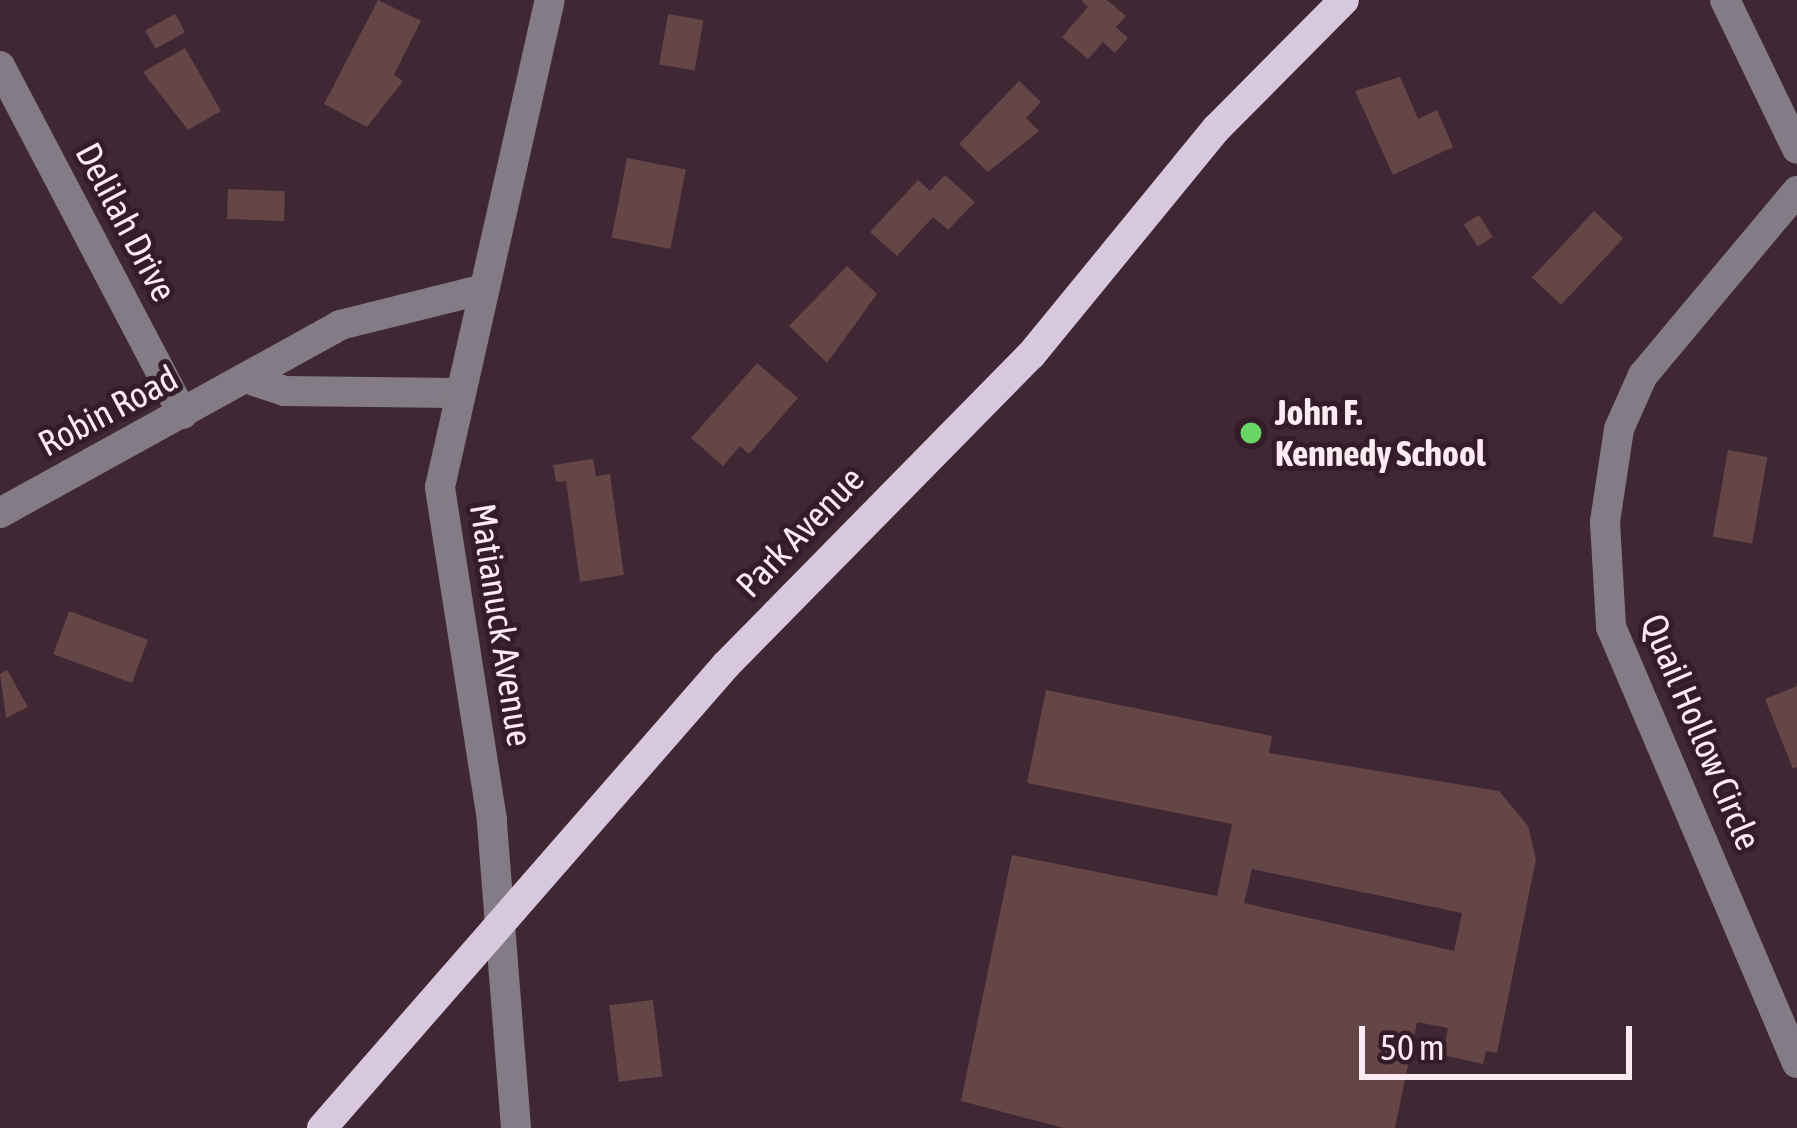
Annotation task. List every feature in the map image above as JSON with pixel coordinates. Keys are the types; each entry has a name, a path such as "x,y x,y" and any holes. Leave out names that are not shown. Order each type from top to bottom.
{"main road":[{"name":"Park Avenue","path":"322,1128 493,938 726,665 1030,356 1217,128 1344,0"}],"street":[{"name":"Matianuck Avenue","path":"517,1128 493,938 492,820 440,488 476,291 550,0"},
{"path":"1725,0 1797,149"},
{"name":"Delilah Drive","path":"0,66 183,414"},
{"name":"Quail Hollow Circle","path":"1797,190 1643,375 1619,429 1605,522 1611,627 1797,1064"},
{"name":"Robin Road","path":"0,513 254,381 340,325 476,291"},
{"path":"254,381 284,392 456,393"}],"building":[{"path":"378,0 421,21 394,75 403,81 367,127 324,104"},
{"path":"1081,0 1107,0 1126,16 1116,27 1128,38 1115,53 1103,42 1088,59 1062,37 1088,7"},
{"path":"175,14 185,32 155,49 145,30"},
{"path":"668,14 703,20 695,70 659,64"},
{"path":"185,48 221,111 188,130 143,72"},
{"path":"1400,77 1418,119 1437,110 1453,147 1393,175 1355,91"},
{"path":"1019,81 1041,102 1026,118 1039,131 988,172 959,144"},
{"path":"627,158 686,169 670,249 612,238"},
{"path":"945,175 975,202 948,230 933,217 897,256 870,232 918,180 930,191"},
{"path":"228,189 285,191 284,221 227,219"},
{"path":"1594,211 1623,238 1561,305 1532,278"},
{"path":"1479,215 1493,237 1478,247 1464,225"},
{"path":"847,266 877,294 827,363 789,326"},
{"path":"757,363 798,398 749,454 740,446 723,466 691,438"},
{"path":"1728,450 1767,457 1752,544 1713,537"},
{"path":"593,459 596,476 610,474 624,575 580,582 566,481 556,482 553,465"},
{"path":"69,611 148,640 132,683 53,654"},
{"path":"7,670 28,707 6,718 0,674"},
{"path":"1797,686 1797,767 1793,769 1765,699"},
{"path":"1046,690 1272,736 1269,753 1499,791 1528,826 1536,859 1497,1053 1486,1051 1483,1064 1443,1055 1448,1028 1417,1022 1395,1128 1064,1128 961,1101 1012,855 1217,896 1232,824 1027,783","holes":["1252,869 1462,913 1454,951 1244,903"]},
{"path":"653,1000 662,1076 619,1082 609,1005"}],"place":[{"name":"John F. Kennedy School","path":"1251,433"}]}
